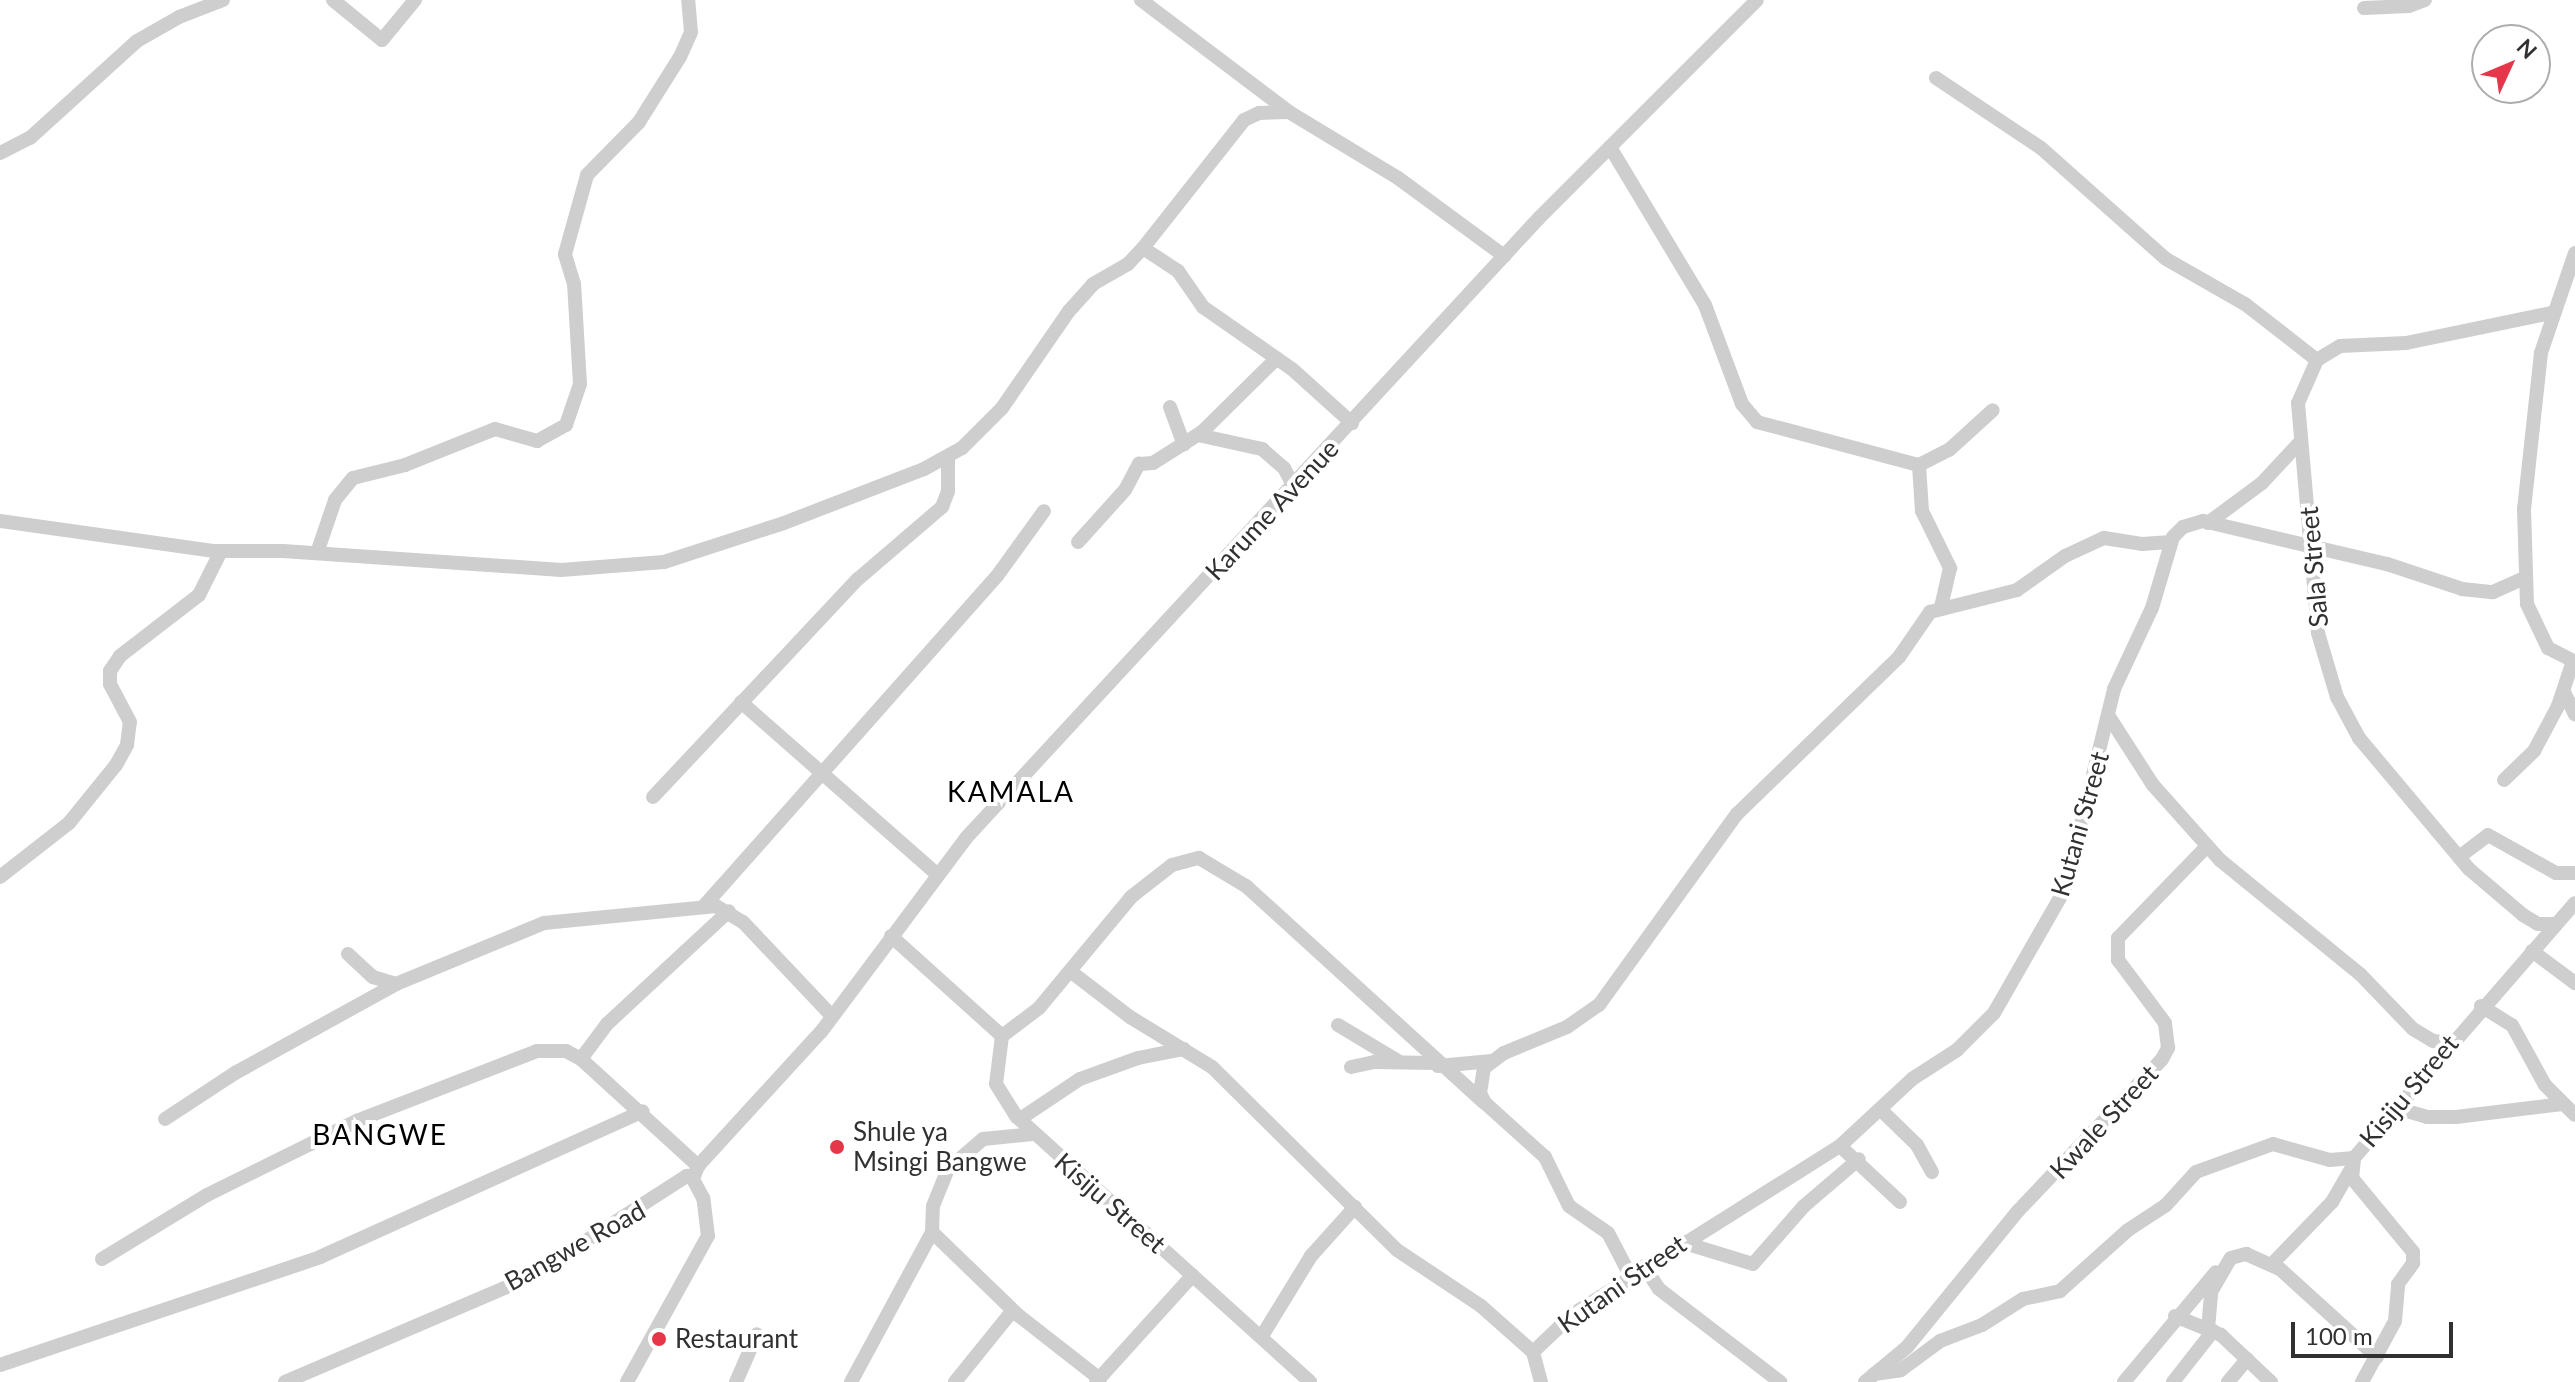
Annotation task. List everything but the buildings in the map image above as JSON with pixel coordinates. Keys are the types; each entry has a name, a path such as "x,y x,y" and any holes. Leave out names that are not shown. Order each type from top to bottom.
{"street":[{"path":"0,153 30,138 137,41 223,0"},
{"path":"333,0 382,40 415,0"},
{"path":"317,553 335,500 353,478 405,465 495,429 537,441 566,425 580,384 574,284 565,254 587,175 639,122 680,57 691,32 688,0"},
{"path":"1141,0 1289,112 1398,178 1504,256"},
{"name":"Karume Avenue","path":"812,1041 938,875 1504,256 1757,0"},
{"path":"2364,8 2425,0"},
{"path":"1936,78 2041,148 2166,259 2245,304 2317,360 2340,346 2406,343 2551,313"},
{"path":"0,521 221,551 317,553 561,570 664,562 784,523 948,457 1002,408 1054,330 1093,284 1128,264 1143,248 1244,120 1259,113 1289,112"},
{"path":"1610,147 1705,305 1749,415 1790,435 1919,465 1949,450 1993,410"},
{"path":"1143,248 1178,271 1203,307 1277,358 1352,423"},
{"path":"2504,780 2534,751 2564,692 2574,662 2548,648 2540,636 2524,578 2531,433 2551,313 2575,253"},
{"path":"1078,542 1125,490 1139,464 1184,445 1198,435 1277,358"},
{"name":"Sala Street","path":"2317,360 2300,390 2301,441 2318,633 2337,697 2359,738 2459,857 2523,915 2538,924 2554,924"},
{"path":"1170,407 1184,445"},
{"path":"1198,435 1262,449 1284,468 1294,487"},
{"path":"2208,523 2262,483 2301,441"},
{"path":"653,797 858,579 942,507 948,457"},
{"path":"1919,465 1922,511 1950,568 1941,606"},
{"path":"704,906 997,576 1044,511"},
{"path":"1351,1067 1399,1061 1437,1064 1492,1061 1567,1027 1599,1005 1737,814 1899,657 1916,626 1941,606 2017,590 2097,540 2171,542 2194,520 2387,564 2462,589 2493,592 2524,578"},
{"name":"Kutani Street","path":"1541,1382 1533,1352 1573,1314 1681,1242 1840,1146 1979,1028 2030,954 2065,889 2120,673 2152,608 2171,542"},
{"path":"0,877 69,823 116,765 127,745 130,722 110,684 110,671 120,656 199,595 221,551"},
{"path":"2564,692 2575,715"},
{"path":"741,702 938,875"},
{"path":"2108,715 2137,763 2207,846 2249,886 2360,974 2413,1029 2433,1041 2450,1043"},
{"path":"2459,857 2488,835 2556,873 2575,873"},
{"name":"Kwale Street","path":"1870,1378 1907,1347 2018,1211 2162,1059 2168,1048 2165,1023 2118,960 2118,938 2207,846"},
{"path":"891,936 1002,1036 1039,1008 1131,897 1172,865 1199,858 1246,886 1437,1064 1545,1157 1569,1206 1608,1233 1630,1275"},
{"name":"Kisiju Street","path":"2362,1382 2395,1321 2398,1284 2413,1263 2413,1252 2352,1164 2393,1107 2575,903"},
{"path":"165,1119 235,1073 396,984 544,923 704,906 729,911 831,1015"},
{"path":"581,1059 607,1024 729,911"},
{"path":"2532,951 2575,983"},
{"path":"348,954 373,977 396,984"},
{"path":"1070,971 1130,1017 1184,1049 1226,1079 1397,1250 1481,1306 1533,1352"},
{"path":"2481,1006 2512,1025 2545,1085 2575,1115"},
{"path":"1338,1025 1399,1061"},
{"name":"Kisiju Street","path":"1002,1036 996,1084 1033,1134 1310,1382"},
{"name":"Bangwe Road","path":"285,1382 314,1376 530,1277 696,1172 812,1041"},
{"path":"1020,1119 1080,1079 1138,1058 1184,1049"},
{"path":"102,1259 207,1195 383,1110 537,1051 566,1051 581,1059 643,1111 696,1172 703,1198 708,1236 627,1382"},
{"path":"1490,1107 1480,1093 1480,1078 1492,1061"},
{"path":"2393,1107 2427,1117 2456,1117 2562,1104"},
{"path":"1880,1109 1917,1145 1932,1172"},
{"path":"0,1365 320,1257 643,1111"},
{"path":"851,1382 932,1232 939,1186 960,1157 993,1136 1033,1134"},
{"path":"1870,1378 1901,1370 1940,1341 1982,1325 2023,1299 2060,1291 2128,1230 2166,1205 2196,1172 2273,1144 2352,1164 2332,1202 2272,1264"},
{"path":"1840,1146 1859,1159 1900,1202"},
{"path":"1681,1242 1753,1264 1804,1206 1859,1159"},
{"path":"1262,1336 1311,1256 1355,1207"},
{"path":"932,1232 1013,1310 1098,1380 1193,1275"},
{"path":"2124,1382 2175,1316 2231,1258 2246,1254 2272,1264 2377,1357"},
{"path":"2173,1382 2210,1330 2211,1292 2231,1258"},
{"path":"1644,1266 1659,1289 1780,1382"},
{"path":"955,1382 1013,1310"},
{"path":"2175,1316 2210,1330 2271,1382"},
{"path":"736,1382 757,1334"},
{"path":"2228,1382 2247,1359"}],"place":[{"name":"Shule ya Msingi Bangwe","path":"837,1147"},
{"name":"Restaurant","path":"659,1339"}],"district":[{"name":"KAMALA","path":"1011,791"},
{"name":"BANGWE","path":"380,1134"}]}
